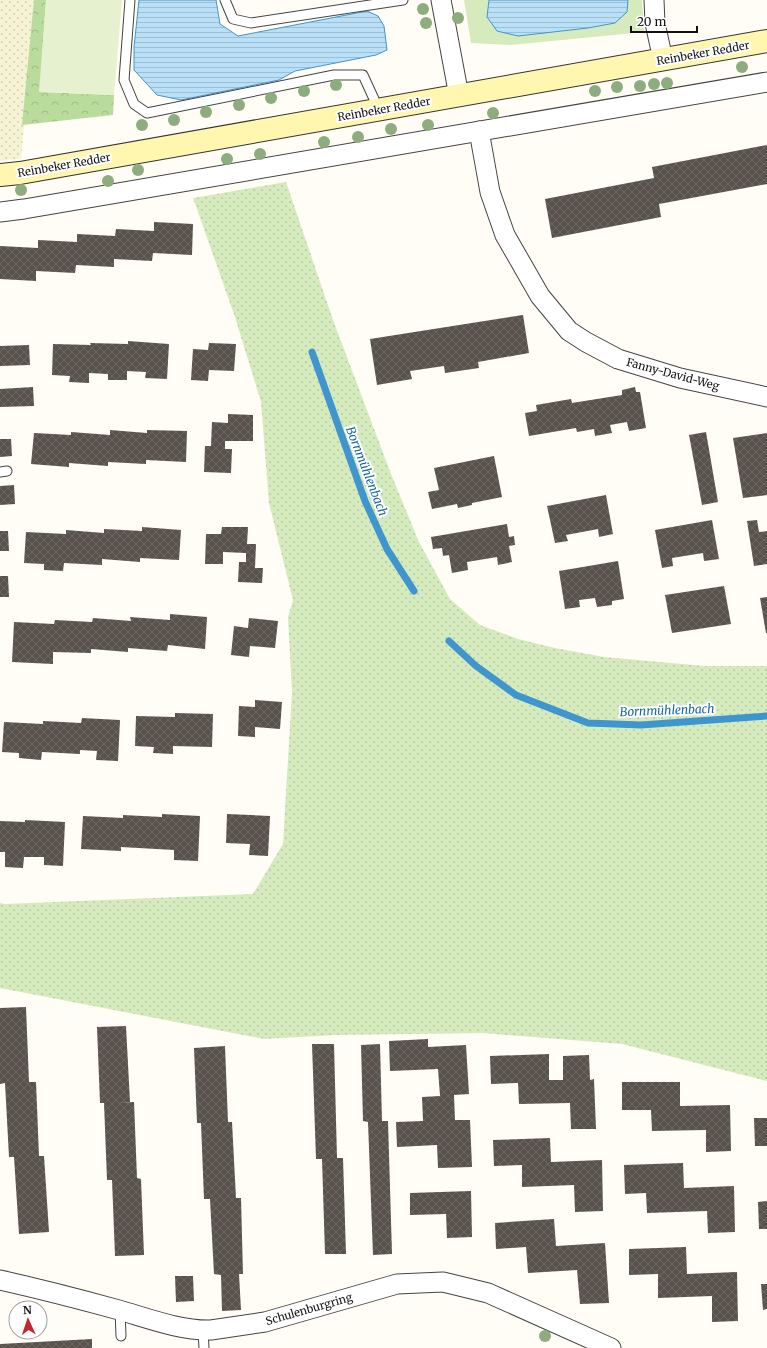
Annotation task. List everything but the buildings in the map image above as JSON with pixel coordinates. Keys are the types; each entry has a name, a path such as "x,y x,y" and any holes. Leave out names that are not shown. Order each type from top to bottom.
{"main road":[{"name":"Reinbeker Redder","path":"0,175 20,173 767,41"}],"street":[{"path":"441,0 459,96"},
{"path":"654,0 655,23 663,60"},
{"path":"0,212 767,82"},
{"name":"Fanny-David-Weg","path":"479,131 490,192 505,235 540,296 569,331 618,359 680,378 767,397"},
{"name":"Schulenburgring","path":"0,1280 67,1295 120,1310 164,1323 204,1339 397,1284 442,1282 488,1293 611,1348"}],"lane":[{"path":"130,0 124,80 134,104 147,113 334,75 364,75 379,110"},
{"path":"225,0 233,19 252,23 403,0"},
{"path":"120,1310 121,1336"}],"shaded area":[{"path":"0,0 36,0 21,159 0,161"}],"green space":[{"path":"34,0 46,0 40,92 114,95 113,115 22,125"},
{"path":"46,0 122,0 114,95 39,92"},
{"path":"464,0 489,0 487,17 627,12 628,0 642,0 644,32 511,45 471,43"},
{"path":"286,182 333,320 391,474 419,542 450,599 480,625 518,639 555,648 604,657 705,666 767,666 767,1081 622,1044 483,1033 335,1035 264,1039 0,988 0,903 253,894 283,844 292,692 288,617 293,600 269,503 261,402 235,317 193,198"}],"water":[{"path":"139,0 216,0 220,24 238,36 367,11 378,16 384,26 387,50 376,55 295,71 279,80 181,100 157,95 134,70 134,47"},
{"path":"489,0 628,0 627,12 615,23 588,28 518,36 497,31 487,17"}],"waterway":[{"name":"Bornmühlenbach","path":"312,352 365,501 387,549 414,591"},
{"name":"Bornmühlenbach","path":"449,641 476,666 516,695 588,723 641,725 767,716"}]}
